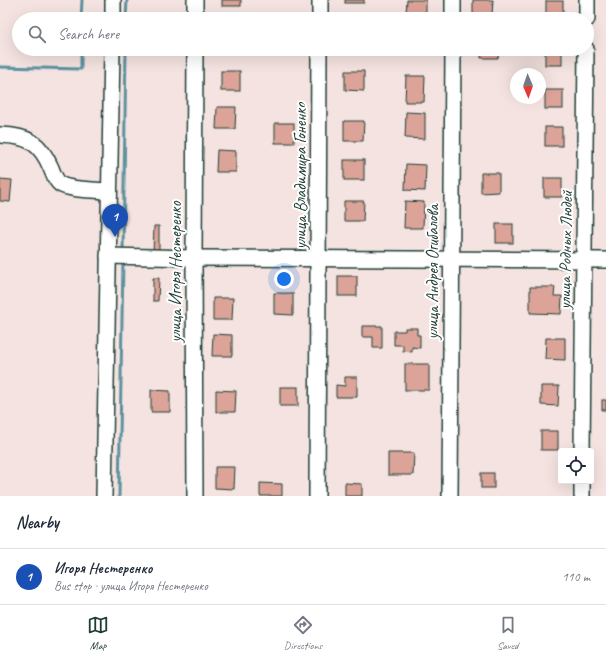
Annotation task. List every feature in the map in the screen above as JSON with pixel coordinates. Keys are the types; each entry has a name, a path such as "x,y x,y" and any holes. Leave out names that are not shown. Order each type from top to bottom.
{"street":[{"path":"113,0 113,12"},
{"path":"195,12 196,0"},
{"path":"320,0 320,12"},
{"path":"453,0 453,12"},
{"path":"587,0 587,12"},
{"path":"104,496 112,56"},
{"name":"улица Игоря Нестеренко","path":"195,56 195,496"},
{"name":"улица Владимира Гоненко","path":"317,496 320,56"},
{"name":"улица Андрея Огибалова","path":"450,496 453,56"},
{"name":"улица Родных Людей","path":"582,448 586,56"},
{"path":"0,135 20,137 35,143 47,160 54,176 60,184 69,187 109,191"},
{"path":"108,256 194,258 606,260"},
{"path":"582,484 582,496"}],"building":[{"path":"222,0 241,0 241,6 222,6"},
{"path":"345,0 364,0 364,3 345,3"},
{"path":"407,0 426,0 426,12 406,12"},
{"path":"473,0 493,0 492,12 473,12"},
{"path":"546,1 563,1 563,12 546,12"},
{"path":"481,56 498,56 498,58 481,58"},
{"path":"545,56 562,56 562,65 545,65"},
{"path":"221,71 240,71 240,91 221,91"},
{"path":"345,71 364,71 364,91 345,90"},
{"path":"406,76 425,76 424,102 405,102"},
{"path":"546,90 563,90 563,109 545,109"},
{"path":"217,107 236,107 235,129 216,129"},
{"path":"406,112 425,113 425,139 405,138"},
{"path":"344,121 364,121 363,141 344,141"},
{"path":"275,123 294,123 294,143 275,143"},
{"path":"545,127 562,127 562,146 545,146"},
{"path":"217,150 236,151 236,172 216,172"},
{"path":"344,160 364,160 364,180 344,180"},
{"path":"406,164 426,165 425,191 405,190"},
{"path":"481,173 499,173 499,192 481,193"},
{"path":"544,178 562,178 562,197 544,197"},
{"path":"0,179 12,180 10,202 0,201"},
{"path":"344,201 364,201 363,221 344,221"},
{"path":"405,201 424,202 423,228 404,228"},
{"path":"496,224 513,224 513,243 496,243"},
{"path":"154,226 159,226 159,253 153,253"},
{"path":"338,276 357,276 357,296 338,296"},
{"path":"153,278 159,278 158,301 153,301"},
{"path":"530,287 555,287 554,296 562,296 561,314 530,313"},
{"path":"274,293 293,293 293,315 274,314"},
{"path":"213,298 233,298 232,320 213,320"},
{"path":"362,326 382,326 382,348 373,348 373,337 362,337"},
{"path":"405,328 417,328 417,335 420,335 420,348 412,347 412,352 403,351 403,345 394,345 394,331 405,331"},
{"path":"213,334 232,335 232,356 212,356"},
{"path":"546,338 565,338 565,360 545,359"},
{"path":"405,364 429,364 429,390 405,390"},
{"path":"345,377 357,377 357,397 336,397 336,385 345,386"},
{"path":"541,386 559,386 558,406 541,405"},
{"path":"280,387 298,387 298,406 280,406"},
{"path":"151,390 170,391 170,412 151,412"},
{"path":"216,390 236,391 235,412 216,412"},
{"path":"602,400 606,400 606,410 602,410"},
{"path":"541,431 558,431 558,450 541,450"},
{"path":"388,453 414,453 413,475 388,475"},
{"path":"215,467 235,467 234,489 215,488"},
{"path":"481,473 494,473 494,488 481,488"},
{"path":"260,483 282,484 282,496 260,496"},
{"path":"345,483 362,484 362,496 345,496"}],"waterway":[{"path":"81,12 82,0"},
{"path":"126,12 127,0"},
{"path":"0,67 81,69 81,56"},
{"path":"123,252 126,56"},
{"path":"119,496 123,260"}],"place":[{"name":"Игоря Нестеренко","path":"115,237"}]}
